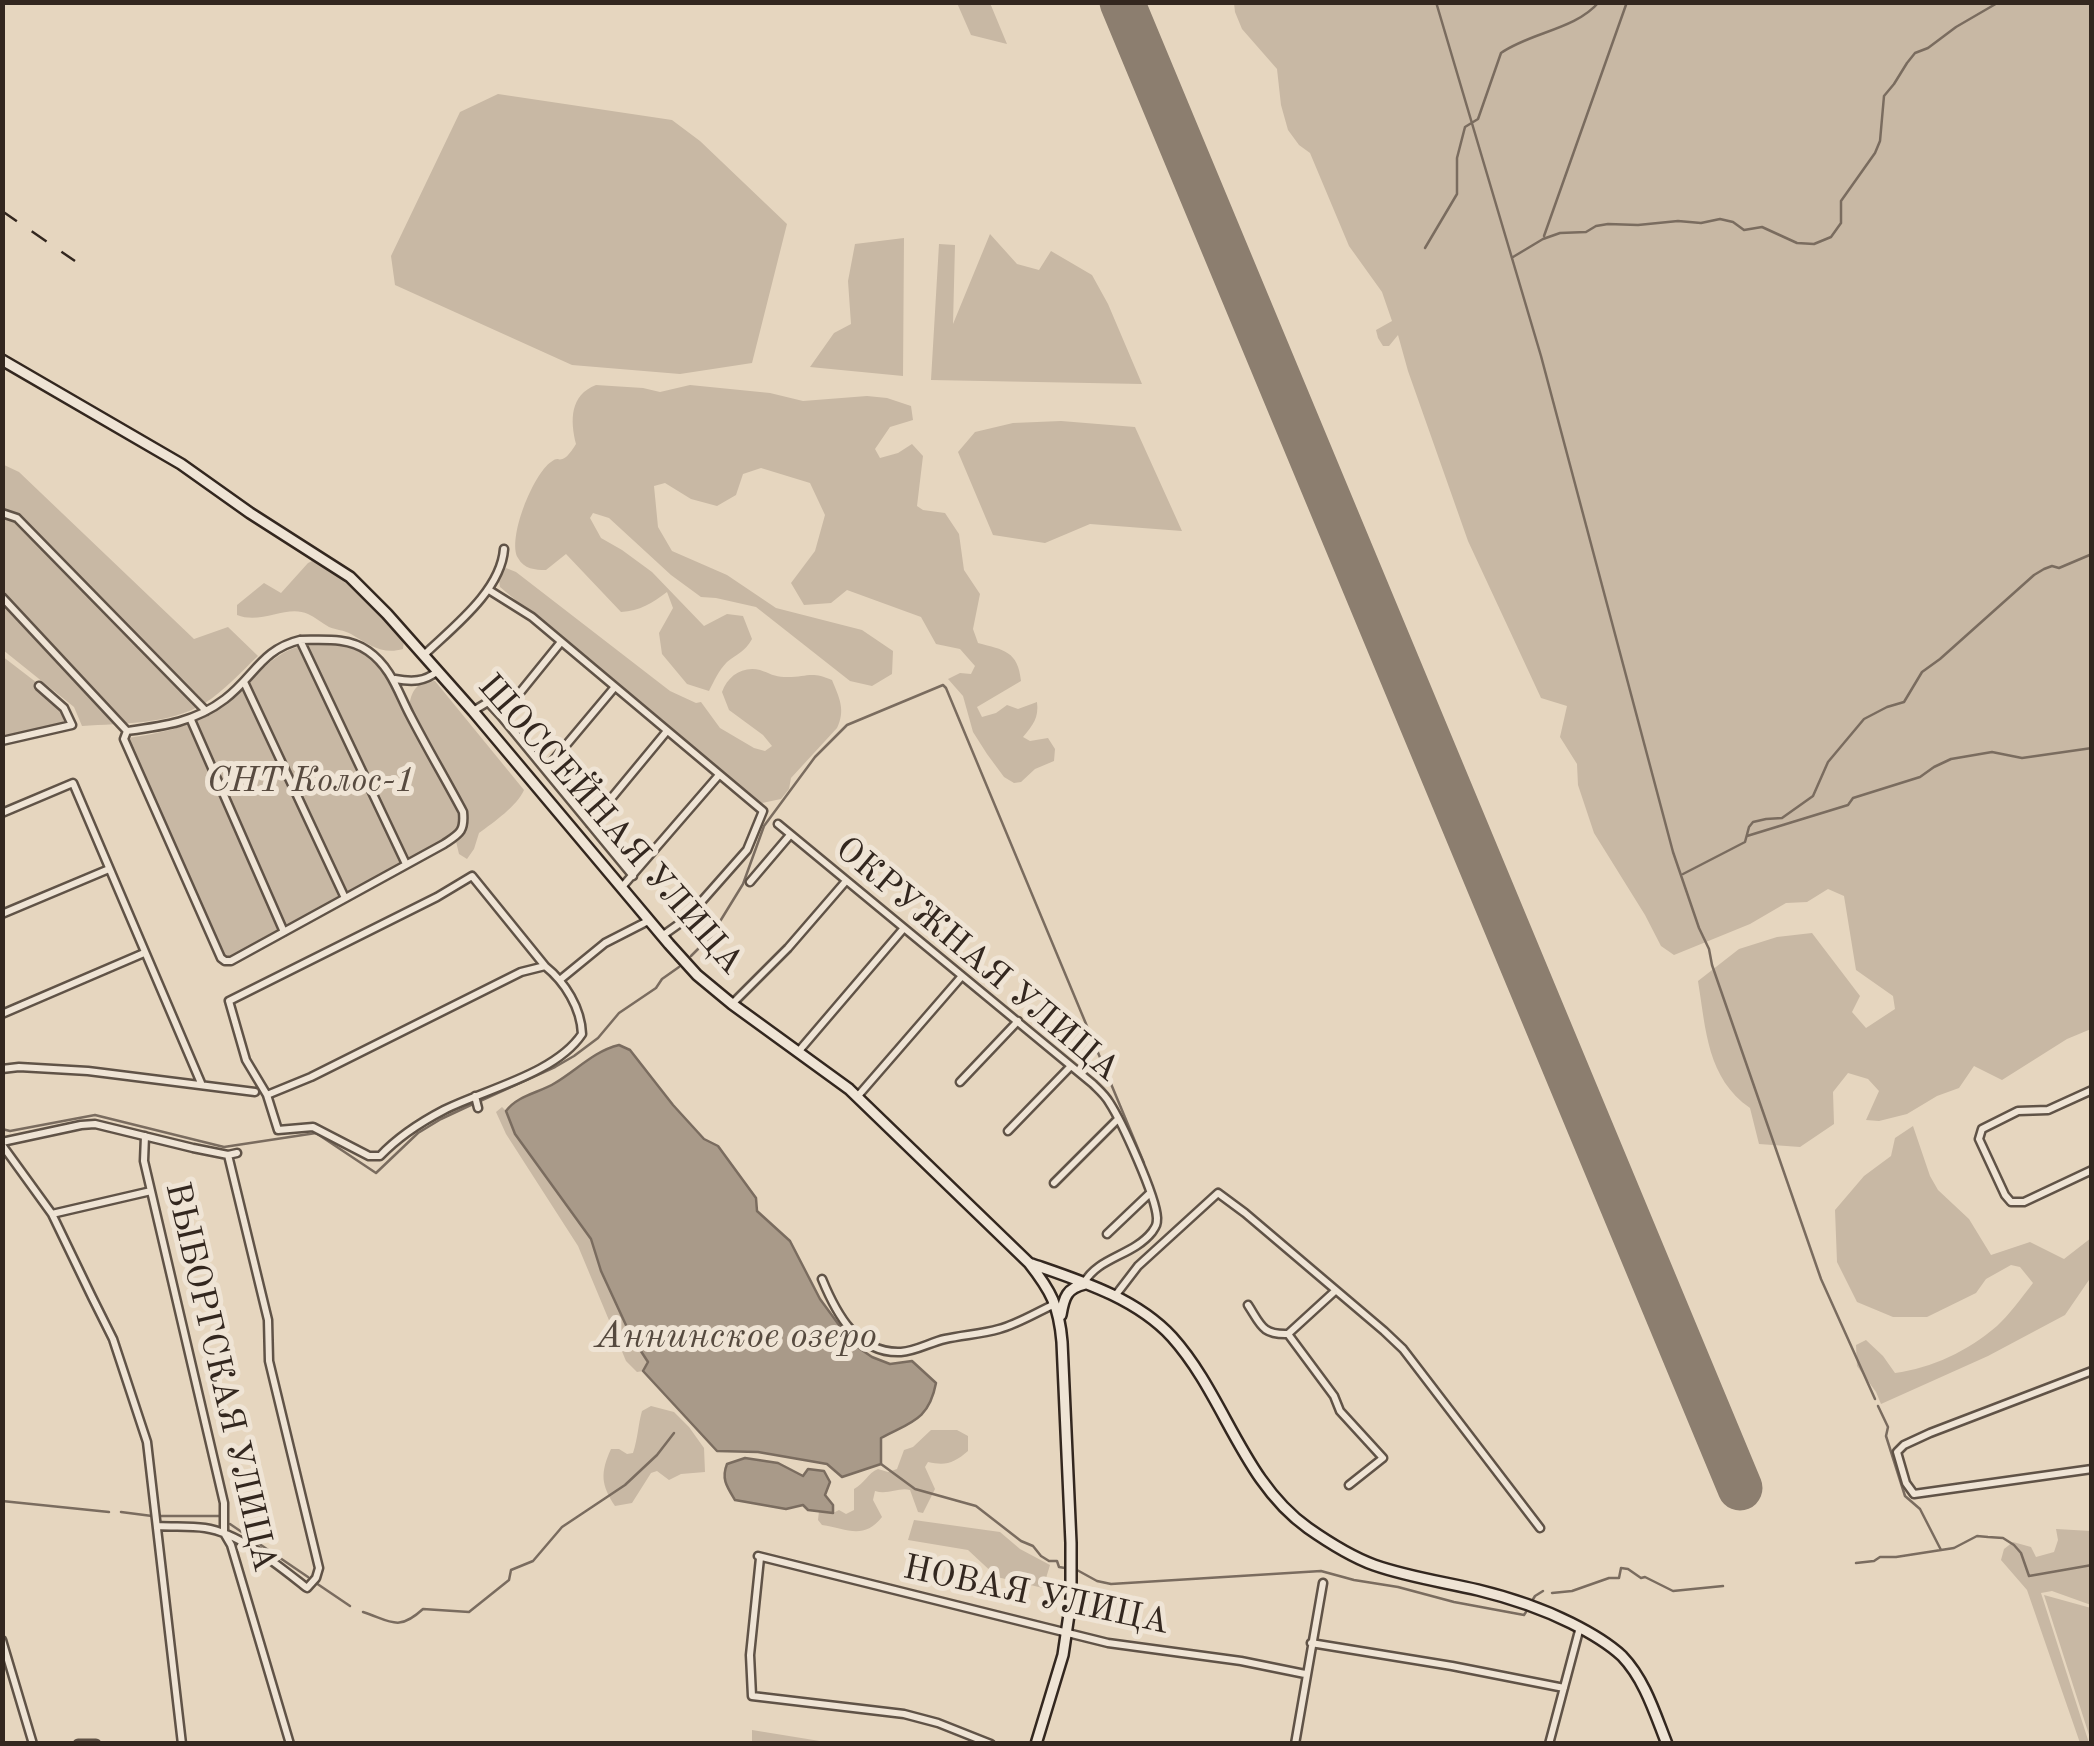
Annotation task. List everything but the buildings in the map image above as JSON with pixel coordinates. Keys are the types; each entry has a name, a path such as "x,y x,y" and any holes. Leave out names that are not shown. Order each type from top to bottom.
{"main road":[{"name":"ШОССЕЙНАЯ УЛИЦА","path":"2,360 181,464 337,567 362,588 473,711 697,975 857,1097 1029,1263"},
{"path":"1029,1263 1115,1296 1171,1336 1192,1362 1259,1478 1283,1507 1307,1527 1372,1564 1512,1598 1602,1640 1623,1658 1641,1682 1668,1744"},
{"path":"1029,1263 1048,1288 1060,1317"},
{"path":"1036,1744 1063,1655 1070,1601 1071,1543 1060,1317 1064,1297 1075,1286 1086,1284"}],"street":[{"path":"2,513 17,518 206,711"},
{"path":"424,655 488,590 500,570 504,550"},
{"path":"488,590 516,605 763,811 747,850 686,918 662,936"},
{"path":"2,597 127,731"},
{"path":"300,640 406,864"},
{"path":"344,640 366,649 394,678 408,712 463,812 464,824 459,834 225,961 126,748 127,731 190,720 224,700 283,644 344,640"},
{"path":"501,716 561,642"},
{"path":"394,678 414,682 438,672"},
{"path":"244,682 345,898"},
{"path":"2,741 72,725 64,708 38,686"},
{"path":"546,770 614,688"},
{"path":"473,711 488,702 633,876"},
{"path":"190,720 284,932"},
{"path":"590,824 667,732"},
{"path":"621,888 719,775"},
{"path":"2,814 73,783 201,1084"},
{"name":"ОКРУЖНАЯ УЛИЦА","path":"778,824 1104,1094 1157,1216 1150,1235 1117,1258 1094,1268 1086,1284"},
{"path":"750,882 790,835"},
{"path":"2,914 109,869"},
{"path":"472,876 545,966 561,979 581,1024 582,1034 572,1049 432,1117 380,1156 369,1156 314,1127 278,1130 267,1095 246,1060 229,1001 472,876"},
{"path":"732,1004 788,948 846,880"},
{"path":"561,979 605,943 648,920"},
{"path":"798,1052 904,928"},
{"path":"2,1014 144,953"},
{"path":"267,1095 521,972 545,966"},
{"path":"857,1097 962,976"},
{"path":"960,1082 1018,1022"},
{"path":"2,1069 19,1066 88,1070 255,1092"},
{"path":"1008,1131 1070,1066"},
{"path":"2092,1090 2048,1110 2007,1115 1982,1129 1979,1138 2011,1202 2024,1202 2092,1170"},
{"path":"476,1097 478,1108"},
{"path":"1054,1183 1118,1119"},
{"path":"158,1526 207,1528 224,1533 271,1560 307,1588 319,1568 269,1361 268,1320 232,1154 95,1124 2,1144 52,1214 113,1339 147,1442 182,1744"},
{"name":"ВЫБОРГСКАЯ УЛИЦА","path":"145,1136 144,1161 224,1504 224,1533 232,1545 290,1744"},
{"path":"52,1214 151,1191"},
{"path":"1115,1296 1138,1266 1218,1193 1384,1330 1413,1361 1540,1528"},
{"path":"1108,1234 1150,1194"},
{"path":"822,1279 834,1309 851,1331 882,1350 902,1352 939,1340 998,1329 1056,1304"},
{"path":"1248,1305 1264,1328 1273,1334 1288,1334 1336,1290"},
{"path":"1288,1334 1340,1410 1383,1458 1349,1485"},
{"path":"2092,1371 1930,1432 1898,1452 1899,1466 1914,1494 2092,1469"},
{"name":"НОВАЯ УЛИЦА","path":"992,1744 904,1714 752,1696 750,1655 759,1557 1108,1644 1241,1661 1305,1674"},
{"path":"1295,1744 1323,1582"},
{"path":"1549,1744 1580,1627"},
{"path":"2,1640 33,1744"},
{"path":"1311,1643 1564,1688"},
{"path":"78,1744 96,1744"}],"green space":[{"path":"957,3 990,3 1007,44 971,35"},
{"path":"1234,3 2091,3 2091,1029 2067,1039 2002,1080 1974,1066 1959,1088 1907,1114 1879,1121 1866,1120 1879,1091 1868,1079 1848,1073 1833,1092 1834,1124 1800,1147 1759,1144 1750,1108 1725,1082 1711,1052 1698,981 1739,949 1777,937 1812,933 1860,996 1852,1012 1866,1028 1895,1009 1893,996 1856,970 1844,896 1828,889 1807,902 1786,903 1750,924 1674,955 1661,946 1594,833 1578,785 1577,764 1560,737 1567,706 1541,698 1468,541 1398,335 1389,346 1383,346 1378,338 1376,330 1392,321 1382,292 1349,246 1310,153 1288,130 1277,69 1242,29"},
{"path":"498,94 672,120 700,141 787,224 752,363 680,374 572,365 395,285 391,256 460,112"},
{"path":"990,234 1017,264 1039,270 1051,251 1092,275 1142,384 931,380 939,244 955,245 953,324"},
{"path":"904,238 903,376 810,367 834,333 851,324 848,281 855,244"},
{"path":"596,385 660,392 690,385 770,393 803,401 867,396 911,406 913,420 890,427 875,449 880,458 912,444 923,456 917,506 945,513 959,534 964,570 980,594 973,629 978,643 1008,653 1019,671 1021,681 977,707 982,717 1007,705 1018,709 1037,702 1034,721 1023,737 1030,741 1048,738 1055,749 1054,761 1035,769 1021,782 1004,777 973,732 963,696 948,679 960,673 971,674 975,666 960,649 936,644 921,617 847,590 831,603 804,605 791,583 815,551 825,515 810,483 761,468 743,474 736,495 717,506 691,499 665,483 654,486 658,527 672,551 727,575 776,608 862,630 893,651 892,674 872,686 850,681 756,607 701,597 609,518 593,513 590,518 601,538 652,572 704,626 727,614 743,616 752,639 724,665 709,691 687,684 662,654 659,633 673,608 667,592 646,606 621,612 566,554 546,570 523,565 518,558 516,537 524,507 544,469 554,460 566,457 576,444 574,409 581,395"},
{"path":"1061,421 1135,427 1182,531 1090,524 1045,543 993,535 958,452 975,432 1013,423"},
{"path":"2,464 19,472 194,639 228,627 258,656 219,693 191,710 145,722 82,726 74,707 3,650"},
{"path":"314,560 322,561 387,620 404,640 403,649 376,648 300,612 256,618 237,615 237,605 264,583 281,593"},
{"path":"506,568 670,691 701,702 720,728 754,748 765,751 772,746 729,710 722,692 732,677 747,669 781,677 813,675 832,680 841,709 837,728 791,778 781,799 762,803 500,587 499,580"},
{"name":"СНТ Колос-1","path":"333,644 356,648 385,672 408,715 417,687 435,681 524,790 511,808 479,833 467,859 459,854 454,833 224,958 128,746 128,738 196,721 226,703 283,653 303,646"},
{"path":"2,656 67,706 73,722 3,739"},
{"path":"502,1107 515,1134 591,1239 601,1271 648,1363 643,1371 637,1372 626,1361 578,1246 506,1134 496,1112"},
{"path":"1913,1126 1938,1190 1969,1219 1991,1255 2030,1242 2064,1259 2091,1238 2091,1277 2065,1315 1988,1356 1881,1404 1857,1366 1856,1345 1866,1340 1895,1373 1936,1363 1962,1351 1997,1326 2033,1283 2020,1267 2011,1265 1986,1279 1976,1293 1927,1317 1893,1317 1857,1302 1837,1262 1835,1210 1864,1176 1891,1156 1895,1138"},
{"path":"651,1406 674,1412 689,1427 704,1448 705,1472 681,1474 669,1480 657,1471 651,1473 632,1503 615,1506 604,1479 607,1457 611,1449 633,1453 642,1411"},
{"path":"931,1430 957,1430 968,1436 968,1451 949,1462 928,1462 925,1467 935,1489 923,1513 918,1512 910,1490 875,1491 873,1500 882,1517 869,1529 855,1531 822,1525 819,1511 839,1510 846,1514 854,1510 854,1489 878,1469 897,1469 904,1450"},
{"path":"914,1520 1000,1532 1020,1549 1050,1565 1043,1588 997,1577 968,1550 908,1540"},
{"path":"2056,1529 2091,1531 2091,1605 2052,1591 2041,1593 2089,1743 2080,1743 2027,1590 2001,1560 2004,1549 2013,1542 2031,1547 2036,1557 2054,1552"},
{"path":"2044,1595 2091,1608 2091,1741"},
{"path":"752,1730 832,1743 752,1743"}],"water":[{"name":"Аннинское озеро","path":"619,1045 630,1050 704,1139 718,1146 756,1198 757,1211 790,1241 820,1299 853,1344 890,1364 912,1361 936,1383 923,1412 881,1438 881,1464 842,1477 827,1464 758,1452 717,1451 643,1371 648,1362 631,1336 591,1239 515,1134 506,1111 516,1101"},
{"path":"745,1458 778,1463 803,1476 808,1469 824,1471 830,1482 825,1495 833,1505 833,1513 808,1510 803,1505 786,1509 735,1500 726,1483 725,1469 727,1464"}],"waterway":[{"path":"1436,2 1541,356 1673,852 1821,1279 1875,1399"},
{"path":"1425,248 1457,194 1457,158 1465,127 1478,119 1501,53 1578,19 1599,2"},
{"path":"1544,236 1627,2"},
{"path":"1513,257 1560,233 1586,232 1608,224 1701,223 1720,219 1744,230 1762,227 1797,243 1814,244 1831,237 1841,223 1841,201 1880,141 1884,96 1907,63 1915,53 1999,2"},
{"path":"1683,874 1745,842 1753,822 1782,818 1813,796 1828,762 1864,719 1904,702 1922,672 2034,575 2092,554"},
{"path":"691,956 711,936 743,884 764,826 815,757 847,725 943,685 1144,1163"},
{"path":"1747,836 1848,805 1853,798 1920,777 1951,759 1992,752 2022,758 2092,748"},
{"path":"480,1101 574,1056 598,1038 619,1013 679,967"},
{"path":"26,1064 68,1067"},
{"path":"2,1129 10,1131 95,1115 224,1147 316,1133 376,1173 418,1133 473,1104"},
{"path":"1878,1406 1888,1427 1886,1436 1905,1496 1920,1509 1941,1550"},
{"path":"363,1612 394,1622 407,1620 423,1609 469,1612 509,1580 511,1570 533,1561 562,1527 625,1485 674,1433"},
{"path":"881,1464 915,1489 976,1506 1033,1546 1041,1556 1065,1568"},
{"path":"2,1501 109,1512"},
{"path":"121,1512 152,1516"},
{"path":"160,1516 219,1516"},
{"path":"230,1524 308,1577"},
{"path":"1856,1563 1954,1548 1977,1536 2003,1538 2014,1545 2029,1576 2092,1565"},
{"path":"1552,1593 1619,1578 1621,1568 1673,1591 1723,1586"},
{"path":"1077,1570 1111,1584 1321,1571 1454,1602 1524,1615 1526,1612"},
{"path":"316,1583 350,1606"},
{"path":"1532,1601 1543,1591"}],"runway":[{"path":"1122,2 1740,1488"}],"railway":[{"path":"2,211 75,261"}]}
